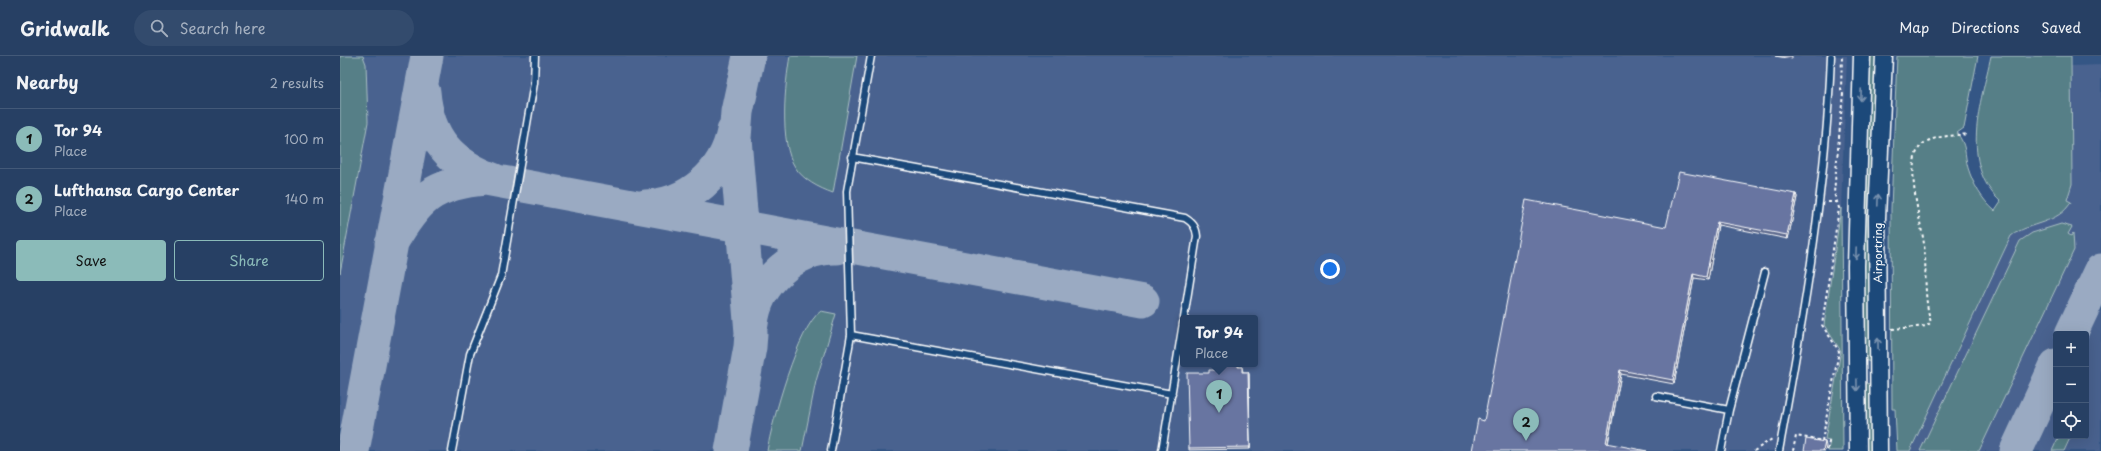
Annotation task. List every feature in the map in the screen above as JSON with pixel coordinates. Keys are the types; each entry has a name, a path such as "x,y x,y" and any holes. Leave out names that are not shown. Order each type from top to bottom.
{"street":[{"name":"Airportring","path":"1858,451 1856,266 1862,56"},
{"name":"Airportring","path":"1879,451 1877,218 1884,56"}],"lane":[{"path":"452,451 470,354 501,276 534,83 535,56"},
{"path":"831,451 851,335 847,191 871,56"},
{"path":"1779,451 1805,310 1814,250 1826,141 1831,56"},
{"path":"852,157 1185,218 1192,222 1196,228 1197,236 1184,315"},
{"path":"1721,451 1729,410 1765,272"},
{"path":"851,335 1172,394"},
{"path":"1162,451 1180,342"},
{"path":"1656,396 1729,410"}],"path":[{"path":"1822,441 1839,350 1822,325 1839,208 1834,193 1843,93 1841,89 1842,56"},
{"path":"1878,332 1888,329 1927,326 1931,322 1926,307 1926,261 1916,206 1915,163 1919,148 1926,142 1968,134"},
{"path":"1793,451 1796,436 1829,442 1827,451"}],"shaded area":[{"path":"340,56 1847,56 1841,208 1843,451 340,451"},
{"path":"2101,65 2101,451 1910,451 2057,139 2072,135 2071,66"}],"green space":[{"path":"340,56 363,56 366,64 368,122 340,273"},
{"path":"790,56 857,56 833,193 817,186 802,176 795,167 790,156 785,129 785,97"},
{"path":"1870,56 1876,56 1871,362 1864,360 1864,198"},
{"path":"1897,56 1978,56 1964,128 1957,133 1964,146 1972,180 1982,197 1995,211 2001,202 1988,187 1980,170 1976,132 1982,93 1991,56 2071,56 2072,184 2067,200 2071,202 2059,215 2018,231 2011,236 1910,451 1897,451 1895,409 1892,409 1891,209"},
{"path":"1841,208 1843,451 1828,451 1830,440 1825,439 1841,351 1824,325"},
{"path":"2061,224 2072,227 2068,234 2071,236 2073,233 2074,250 1979,451 1920,451 2020,241 2032,233"},
{"path":"821,311 836,314 816,381 802,451 767,451 780,398 795,354 812,320"},
{"path":"1866,383 1873,385 1874,451 1865,451"},
{"path":"2058,439 2070,439 2064,451 2052,451"}],"building":[{"path":"1679,172 1796,194 1787,235 1717,222 1706,277 1693,274 1673,380 1620,370 1606,443 1647,451 1472,451 1478,419 1484,421 1526,200 1666,227"},
{"path":"1215,367 1242,367 1242,372 1248,372 1250,447 1189,448 1187,373 1209,373 1209,370 1215,370"},
{"path":"1806,439 1825,442 1823,451 1804,451"}],"taxiway":[{"path":"353,451 427,56"},
{"path":"731,451 750,347 751,333 735,138 737,112 749,56"},
{"path":"424,92 426,109 431,123 444,148 454,158 466,166 479,174 495,180"},
{"path":"645,206 676,200 690,193 702,184 713,173 722,160 729,146 733,131"},
{"path":"391,244 409,215 428,196 440,189 452,185 486,179 1143,301"},
{"path":"752,324 755,309 761,295 780,270 807,254 821,249 837,248"},
{"path":"2072,331 2101,270"},
{"path":"2016,451 2055,367"}],"place":[{"name":"Tor 94","path":"1219,413"},
{"name":"Lufthansa Cargo Center","path":"1526,441"}]}
